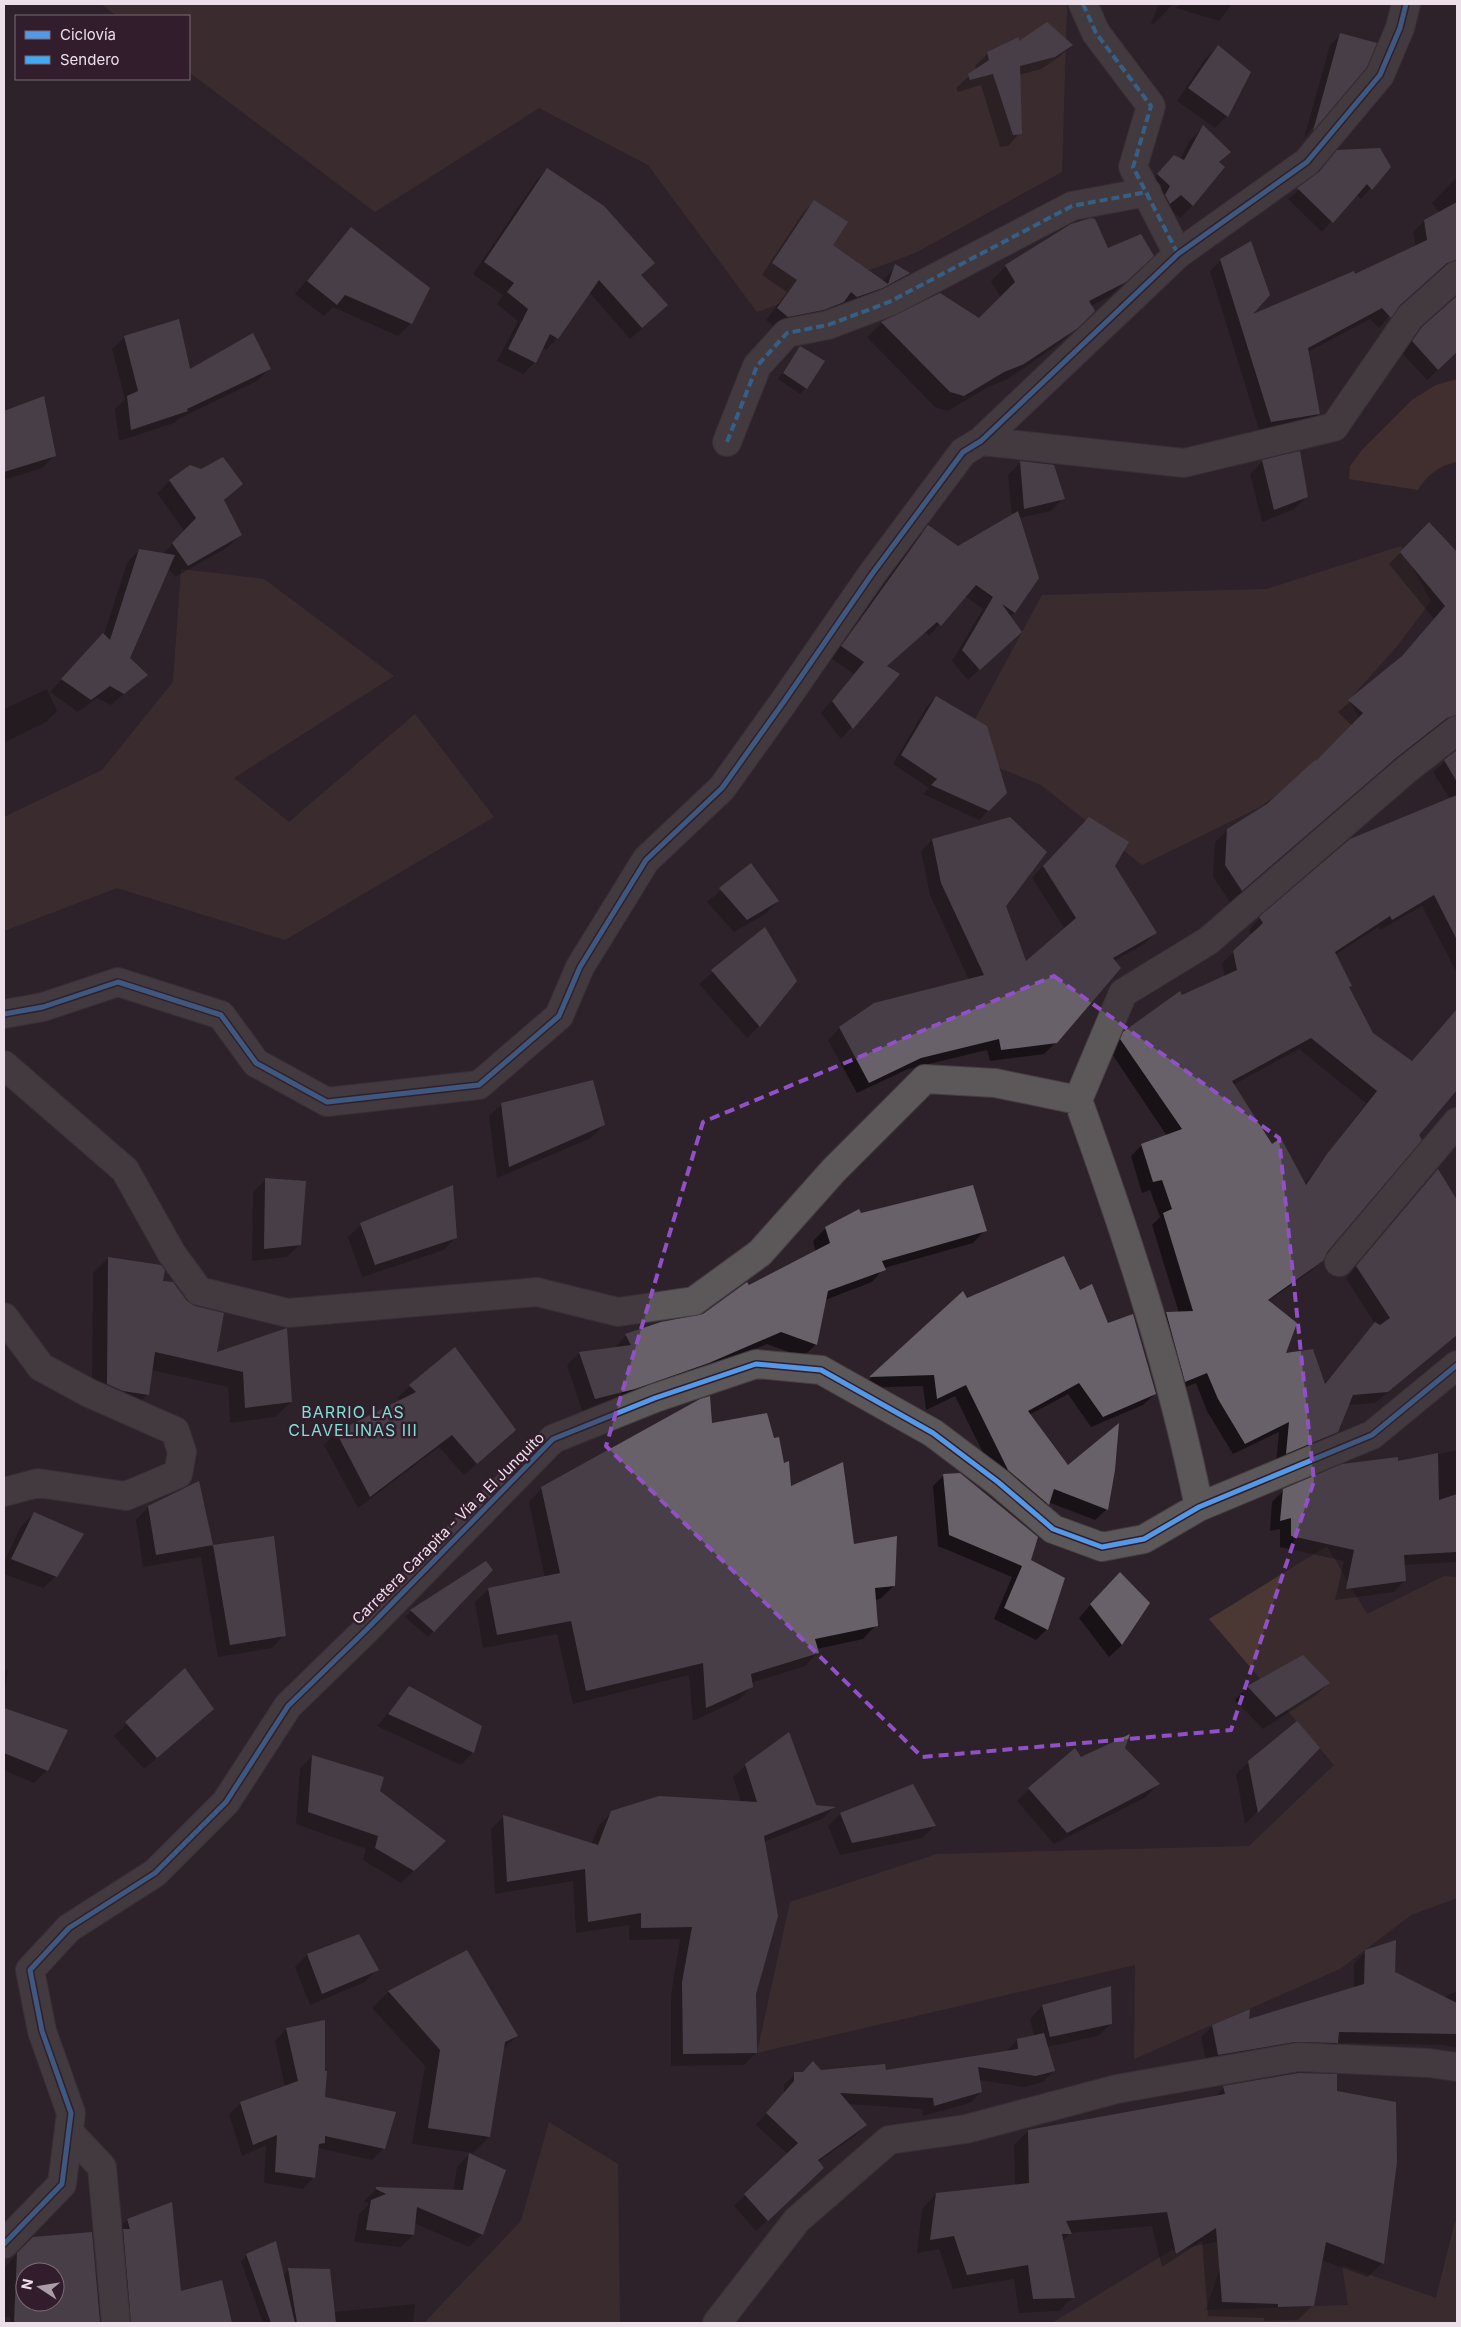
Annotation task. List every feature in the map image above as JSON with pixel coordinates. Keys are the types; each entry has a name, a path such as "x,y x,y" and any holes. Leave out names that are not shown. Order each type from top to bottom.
{"street":[{"path":"1083,4 1096,33 1151,106 1133,167 1178,254"},
{"path":"4,1014 43,1007 118,982 221,1014 256,1063 327,1102 479,1085 559,1016 580,967 646,860 722,788 786,700 872,574 963,452 981,441 1178,254 1307,162 1380,74 1400,28 1406,4"},
{"path":"727,442 757,366 787,333 828,325 890,302 1072,206 1147,192"},
{"path":"981,441 1184,463 1334,427 1410,317 1457,275"},
{"path":"1199,1507 1185,1438 1149,1309 1116,1207 1078,1100 1123,993 1208,941 1457,730"},
{"path":"4,1065 125,1170 172,1254 199,1291 288,1313 537,1292 618,1312 694,1301 760,1253 834,1170 925,1079 995,1083 1078,1100"},
{"path":"1339,1262 1457,1122"},
{"path":"4,1317 41,1367 89,1393 175,1431 182,1452 178,1474 126,1496 38,1483 4,1492"},
{"name":"Carretera Carapita - Vía a El Junquito","path":"4,2244 62,2184 71,2113 42,2031 30,1970 69,1928 155,1872 226,1802 288,1706 372,1624 553,1439 655,1398 756,1364 821,1370 933,1433 998,1482 1053,1528 1102,1547 1144,1539 1199,1507 1372,1435 1457,1365"},
{"path":"717,2323 798,2220 889,2140 966,2129 1117,2089 1298,2057 1430,2063 1457,2067"},
{"path":"69,2132 102,2168 116,2323"}],"highlighted area":[{"path":"1054,976 1279,1138 1314,1481 1231,1730 922,1757 606,1446 703,1122"}],"shaded area":[{"path":"101,4 1067,4 1062,172 915,253 757,312 648,165 539,108 375,212 190,73 190,15 116,15"},
{"path":"1457,379 1457,462 1445,465 1434,472 1418,490 1349,479 1350,466 1362,450 1412,400 1436,385"},
{"path":"1401,546 1431,601 1398,645 1349,700 1364,726 1317,767 1260,807 1142,865 1041,785 958,751 1042,595 1267,589"},
{"path":"181,569 264,579 394,676 234,778 289,822 415,714 494,817 285,940 117,888 4,931 4,817 102,770 173,682"},
{"path":"1327,1546 1367,1614 1444,1576 1457,1577 1457,1898 1411,1915 1340,1969 1134,2059 1135,1965 757,2053 790,1902 937,1854 1249,1846 1334,1765 1209,1619"},
{"path":"549,2122 618,2164 620,2323 424,2323 521,2221"},
{"path":"1455,2222 1457,2223 1457,2323 1052,2323 1170,2251 1230,2239 1206,2310 1348,2305 1342,2265 1436,2298"}],"building":[{"path":"1047,22 1073,45 1055,57 1020,66 1022,134 1013,135 993,74 970,80 968,74 989,60 987,52 1019,37 1019,41"},
{"path":"1340,33 1377,43 1367,67 1313,131"},
{"path":"1218,45 1251,72 1228,117 1188,88"},
{"path":"1203,125 1231,152 1219,162 1225,167 1193,206 1181,195 1170,204 1165,195 1170,186 1157,174 1174,155 1184,160"},
{"path":"1380,148 1391,167 1372,190 1367,184 1333,223 1297,188 1319,172 1337,150"},
{"path":"547,168 604,206 655,263 641,275 668,305 642,328 599,280 558,339 550,334 536,363 508,349 528,309 507,292 514,283 484,262"},
{"path":"814,200 848,222 833,245 888,284 895,264 910,273 883,288 857,297 851,292 844,302 824,310 788,317 777,308 797,280 772,263"},
{"path":"1457,202 1457,260 1447,263 1400,305 1391,318 1382,308 1308,348 1320,414 1271,422 1220,259 1251,241 1270,295 1253,314 1354,271 1355,274 1427,240 1424,220"},
{"path":"1091,218 1095,219 1108,248 1141,234 1154,256 1126,282 1089,301 1095,311 1078,328 1024,364 1004,372 964,396 950,392 881,322 940,293 979,318 1015,282 1005,265 1071,224"},
{"path":"351,227 430,288 412,324 345,295 337,305 307,281"},
{"path":"1457,296 1457,352 1438,370 1412,341 1422,327"},
{"path":"179,319 190,369 253,333 271,369 187,409 188,411 131,430 127,396 138,391 124,336"},
{"path":"800,346 825,361 807,389 783,373"},
{"path":"44,396 56,456 4,472 4,411"},
{"path":"1300,451 1308,497 1274,510 1262,460"},
{"path":"223,457 243,484 224,500 242,535 188,566 172,543 196,518 169,480 190,465 201,469"},
{"path":"1020,461 1054,465 1065,499 1024,509"},
{"path":"1018,511 1039,578 1015,613 1002,604 1022,632 980,670 962,650 993,597 976,585 941,626 937,622 887,666 900,674 853,729 832,701 864,662 841,646 928,525 958,546"},
{"path":"1429,522 1457,552 1457,715 1447,718 1396,758 1242,891 1225,865 1227,829 1267,804 1316,761 1363,713 1348,700 1402,656 1445,606 1400,552"},
{"path":"139,549 175,555 130,658 148,675 124,694 110,686 91,700 61,679 103,633 110,640"},
{"path":"936,696 987,726 1007,793 989,811 931,785 937,779 901,755"},
{"path":"1457,750 1457,782 1444,760"},
{"path":"1457,795 1457,940 1434,895 1392,920 1390,916 1335,952 1352,986 1349,987 1373,1033 1412,1061 1457,1009 1457,1090 1419,1135 1422,1140 1327,1252 1324,1260 1268,1300 1297,1323 1286,1353 1313,1349 1325,1384 1375,1322 1380,1325 1390,1318 1356,1266 1438,1169 1457,1200 1457,1335 1388,1392 1353,1395 1338,1432 1286,1454 1289,1422 1245,1444 1218,1399 1207,1373 1185,1382 1166,1312 1193,1311 1163,1213 1172,1209 1162,1180 1153,1182 1141,1144 1182,1129 1120,1039 1123,1032 1180,991 1182,995 1237,970 1233,951 1263,923 1259,917 1350,839","holes":["1311,1038 1377,1091 1327,1154 1306,1185 1281,1138 1272,1144 1232,1081"]},
{"path":"1010,817 1047,852 1006,906 1026,961 1076,918 1043,866 1089,817 1129,842 1115,866 1157,933 1113,958 1121,968 1057,1043 1001,1050 999,1039 921,1058 869,1083 839,1027 874,1003 984,975 941,883 932,839"},
{"path":"751,863 779,901 747,920 719,888"},
{"path":"765,927 797,981 760,1027 711,970"},
{"path":"593,1080 605,1125 509,1167 501,1103"},
{"path":"265,1178 306,1181 301,1245 264,1249"},
{"path":"453,1185 457,1238 375,1265 360,1223"},
{"path":"973,1185 987,1231 882,1261 886,1270 828,1291 817,1345 781,1332 709,1363 635,1389 595,1399 579,1352 631,1345 625,1334 661,1322 703,1314 747,1282 749,1285 830,1243 825,1227 859,1209 861,1213"},
{"path":"1064,1256 1080,1290 1092,1284 1108,1323 1133,1314 1156,1394 1103,1417 1079,1383 1028,1411 1068,1465 1119,1423 1115,1470 1108,1510 1054,1489 1049,1505 1008,1470 966,1385 937,1399 934,1375 869,1377 963,1291 967,1298"},
{"path":"108,1257 161,1265 165,1270 163,1281 173,1282 187,1301 195,1306 224,1313 217,1352 287,1328 292,1402 245,1408 243,1372 155,1352 149,1395 123,1391 107,1384"},
{"path":"455,1347 516,1430 477,1464 452,1435 370,1497 336,1432 416,1392 409,1385"},
{"path":"710,1396 712,1423 767,1413 774,1438 779,1437 784,1463 789,1461 791,1486 843,1462 854,1544 897,1536 895,1586 875,1588 878,1626 815,1639 819,1653 751,1674 753,1687 706,1708 703,1663 586,1691 571,1621 497,1635 488,1588 560,1573 541,1487 700,1399"},
{"path":"1438,1453 1439,1500 1457,1494 1457,1552 1404,1555 1406,1581 1346,1589 1354,1550 1291,1536 1291,1518 1280,1521 1283,1489 1342,1464 1398,1457 1398,1461"},
{"path":"960,1473 1038,1537 1031,1560 1065,1578 1048,1630 1004,1608 1022,1566 949,1535 943,1474"},
{"path":"199,1481 213,1545 156,1555 148,1506"},
{"path":"34,1512 84,1534 57,1577 11,1559"},
{"path":"274,1536 286,1636 230,1645 213,1545"},
{"path":"486,1561 493,1570 434,1632 410,1610"},
{"path":"1120,1572 1150,1603 1122,1645 1090,1604"},
{"path":"1303,1655 1330,1683 1276,1717 1247,1686"},
{"path":"185,1668 214,1709 157,1758 125,1722"},
{"path":"409,1686 482,1726 474,1753 388,1714"},
{"path":"4,1708 68,1730 48,1771 4,1753"},
{"path":"1297,1721 1320,1748 1258,1813 1248,1761"},
{"path":"789,1732 816,1805 836,1807 764,1836 778,1916 756,1994 757,2053 683,2054 682,1982 692,1927 641,1928 641,1913 588,1922 585,1869 507,1882 503,1815 598,1845 611,1811 659,1796 757,1802 745,1764"},
{"path":"1130,1734 1125,1748 1160,1784 1067,1833 1028,1788 1075,1748 1081,1757"},
{"path":"312,1755 384,1777 380,1791 446,1841 414,1871 375,1848 378,1836 308,1812"},
{"path":"913,1784 936,1826 852,1843 840,1813"},
{"path":"359,1934 379,1970 322,1994 307,1954"},
{"path":"1396,1940 1395,1972 1457,2003 1457,2034 1339,2032 1338,2043 1295,2042 1218,2055 1212,2025 1250,2009 1249,2019 1364,1984 1365,1950"},
{"path":"467,1950 518,2036 505,2042 490,2137 428,2128 440,2050 388,1991"},
{"path":"1111,1986 1112,2024 1050,2037 1042,2005"},
{"path":"325,2020 325,2071 327,2071 325,2097 396,2112 385,2149 325,2136 325,2143 319,2144 315,2178 275,2172 277,2135 253,2145 240,2102 298,2081 286,2028"},
{"path":"1044,2033 1055,2071 1036,2076 978,2067 982,2092 934,2106 933,2098 840,2093 867,2125 818,2160 824,2168 768,2221 744,2194 798,2143 766,2113 794,2081 794,2072 803,2072 813,2061 821,2070 885,2064 886,2070 1018,2049 1017,2039"},
{"path":"1299,2073 1337,2074 1337,2091 1396,2102 1397,2162 1384,2264 1326,2242 1314,2306 1278,2307 1278,2304 1222,2302 1216,2228 1176,2254 1167,2212 1066,2221 1072,2234 1062,2234 1075,2298 1033,2299 1028,2265 967,2275 954,2236 930,2240 936,2193 1029,2183 1028,2130 1225,2094 1223,2086"},
{"path":"469,2153 506,2170 483,2235 417,2207 414,2235 366,2230 371,2200 386,2194 376,2189 376,2187 463,2190"},
{"path":"172,2202 181,2291 222,2280 232,2323 131,2323 123,2229 130,2229 127,2219"},
{"path":"92,2232 100,2323 14,2323 15,2300 15,2312 65,2312 65,2262 17,2262 17,2253 33,2237"},
{"path":"276,2241 295,2323 271,2323 246,2254"},
{"path":"288,2268 330,2269 336,2323 297,2323"}],"marked path":[{"path":"1083,4 1096,33 1151,106 1133,167 1178,254"},
{"path":"727,442 757,366 787,333 828,325 889,302 1072,206 1147,192"}],"cycle path":[{"path":"4,1014 43,1007 118,982 221,1015 256,1063 327,1102 479,1085 559,1016 580,967 646,860 722,788 872,574 963,452 981,441 1178,254 1307,162 1380,75 1400,28 1406,4"},
{"path":"4,2244 62,2184 71,2113 42,2031 30,1970 69,1928 155,1873 226,1802 288,1706 366,1630 553,1439 655,1398 756,1364 821,1370 933,1433 998,1482 1053,1529 1102,1547 1144,1539 1199,1507 1372,1435 1457,1365"}],"district":[{"name":"BARRIO LAS CLAVELINAS III","path":"353,1421"}]}
